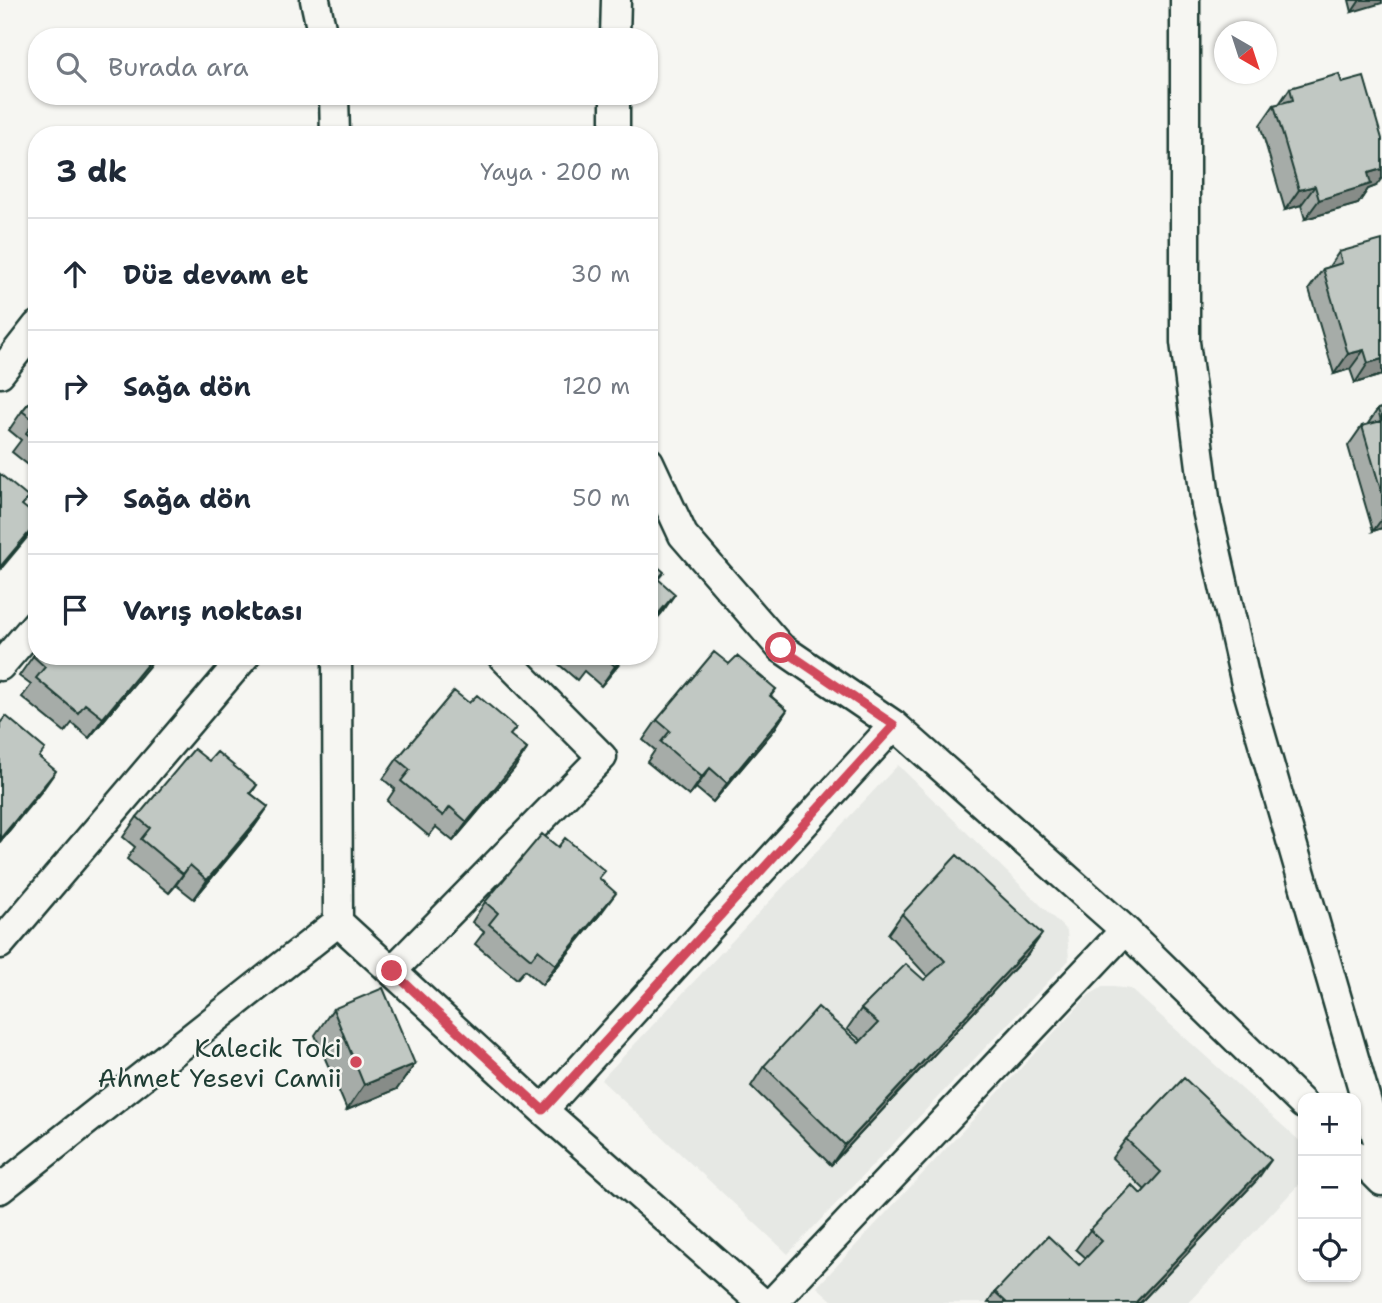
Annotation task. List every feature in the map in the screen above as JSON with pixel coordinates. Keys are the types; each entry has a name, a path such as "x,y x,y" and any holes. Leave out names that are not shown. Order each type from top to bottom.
{"street":[{"path":"315,0 321,28"},
{"path":"615,28 616,0"},
{"path":"1185,0 1185,342 1206,506 1246,684 1382,1155"},
{"path":"334,105 335,126"},
{"path":"615,105 615,126"},
{"path":"0,373 28,337"},
{"path":"658,481 683,535 781,648 894,725 1125,930 1298,1099"},
{"path":"0,666 28,633"},
{"path":"0,944 237,665"},
{"path":"337,665 338,922 543,1110 762,1303"},
{"path":"392,971 603,757 511,665"},
{"path":"543,1110 894,725"},
{"path":"0,1189 338,922"},
{"path":"772,1303 1125,930"},
{"path":"1357,1156 1382,1181"}],"shaded area":[{"path":"898,765 1067,931 1069,960 788,1254 601,1080"},
{"path":"1104,986 1131,989 1298,1139 1298,1185 1188,1303 835,1303 817,1287 1089,995"}],"building":[{"path":"1339,74 1342,83 1364,77 1382,139 1382,169 1368,173 1371,184 1319,200 1315,186 1299,190 1274,105 1293,100 1290,88"},
{"path":"1382,240 1382,359 1368,363 1364,350 1348,354 1323,269 1342,263 1339,252"},
{"path":"28,404 28,416 22,411"},
{"path":"1382,408 1382,494 1362,426 1381,421 1378,409"},
{"path":"0,474 28,497 22,505 28,510 28,534 0,567"},
{"path":"658,567 664,572 658,579"},
{"path":"658,579 675,594 658,614"},
{"path":"714,652 729,664 737,656 776,689 770,696 787,710 727,783 710,768 702,777 661,742 670,731 657,720"},
{"path":"43,665 147,665 103,718 85,704 78,713 36,678 45,667"},
{"path":"454,691 469,703 477,695 516,728 510,735 527,749 467,822 450,807 443,816 401,781 410,770 397,759"},
{"path":"6,716 45,749 39,757 56,771 0,839 0,723"},
{"path":"194,749 209,761 217,752 257,785 250,793 268,807 207,880 190,865 183,874 141,839 150,828 137,817"},
{"path":"542,834 558,847 565,838 605,871 599,878 616,893 556,965 538,950 531,959 489,924 498,913 485,902"},
{"path":"957,855 1042,934 845,1145 764,1066 818,1007 859,1043 878,1023 861,1009 906,964 924,980 945,961 902,914"},
{"path":"383,988 415,1064 364,1085 333,1009"},
{"path":"1184,1078 1271,1160 1135,1303 1007,1303 995,1292 1048,1236 1079,1265 1102,1241 1090,1230 1132,1185 1141,1194 1161,1172 1126,1139"}],"place":[{"name":"Kalecik Toki Ahmet Yesevi Camii","path":"356,1062"}],"route":[{"path":"392,971 543,1110 894,725 781,648"}]}
